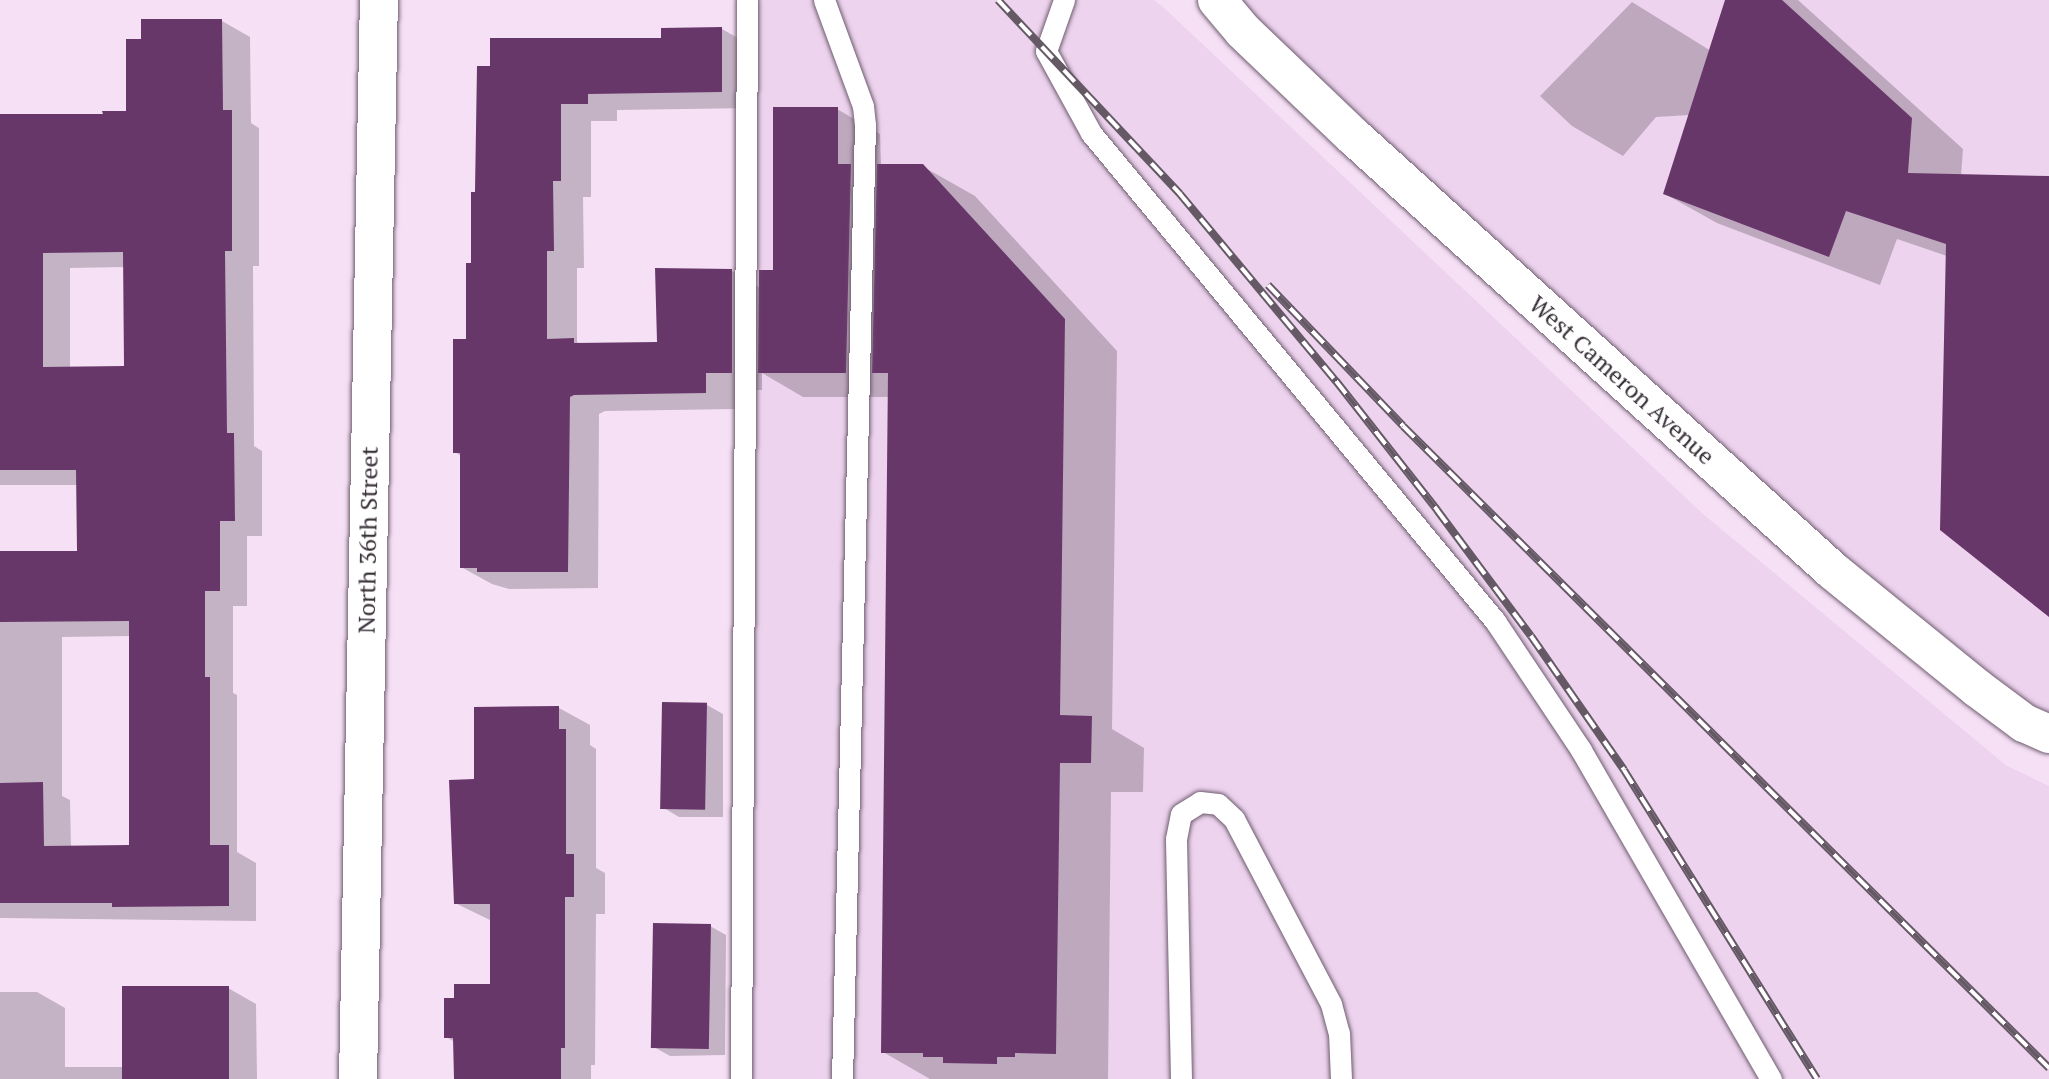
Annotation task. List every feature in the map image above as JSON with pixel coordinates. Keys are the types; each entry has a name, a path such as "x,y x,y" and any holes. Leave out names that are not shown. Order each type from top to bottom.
{"street":[{"name":"North 36th Street","path":"358,1079 379,0"},
{"name":"West Cameron Avenue","path":"1217,0 1243,31 1353,137 1833,571 1977,688 2024,723 2049,734"}],"lane":[{"path":"741,1079 747,0"},
{"path":"824,0 863,106 865,125 842,1079"},
{"path":"1064,0 1046,51 1091,133 1495,621 1581,750 1772,1079"},
{"path":"1181,1079 1176,839 1181,814 1200,802 1218,804 1234,819 1331,1004 1339,1033 1340,1079"}],"shaded area":[{"path":"747,0 1154,0 1163,7 1703,514 2007,766 2049,786 2049,1079 741,1079"},
{"path":"1217,0 2049,0 2049,734 2024,723"}],"building":[{"path":"1725,0 1782,0 1912,118 1908,173 2049,176 2049,617 1940,530 1946,244 1846,211 1829,257 1663,194"},
{"path":"141,19 222,19 223,110 232,110 232,251 225,251 227,433 234,433 235,521 220,521 220,591 205,591 205,677 210,677 210,845 229,845 229,906 112,907 112,903 0,903 0,783 43,782 44,846 129,845 129,621 0,622 0,551 77,551 76,470 0,470 0,114 103,114 102,111 126,111 126,39 141,39","holes":["123,252 124,366 43,367 43,253"]},
{"path":"722,27 722,92 588,94 588,104 561,104 561,181 553,181 554,251 547,251 547,339 574,338 574,343 657,342 655,268 732,269 732,373 706,373 706,393 570,397 568,572 477,572 477,568 460,568 460,453 453,453 453,339 466,339 466,263 471,263 471,192 475,192 477,66 490,66 490,38 661,38 661,28"},
{"path":"773,107 838,107 838,164 851,164 846,373 758,373 759,270 773,270"},
{"path":"877,164 923,164 1065,319 1060,715 1092,716 1091,763 1060,763 1056,1054 1015,1053 1015,1057 997,1057 997,1064 943,1063 943,1057 923,1057 923,1053 881,1053 888,373 872,373"},
{"path":"662,702 707,703 705,810 660,809"},
{"path":"559,706 559,729 566,729 566,854 574,854 574,897 565,897 565,1048 561,1048 561,1079 454,1079 453,1038 444,1038 444,998 454,998 454,984 490,984 490,904 454,904 449,780 474,779 474,707"},
{"path":"653,923 711,924 709,1049 651,1048"},
{"path":"122,986 229,986 229,1079 122,1079"}],"railway":[{"path":"998,0 1180,194 1336,381 1437,510 1531,636 1624,770 1817,1079"},
{"path":"1268,285 1403,426 2049,1068"}]}
